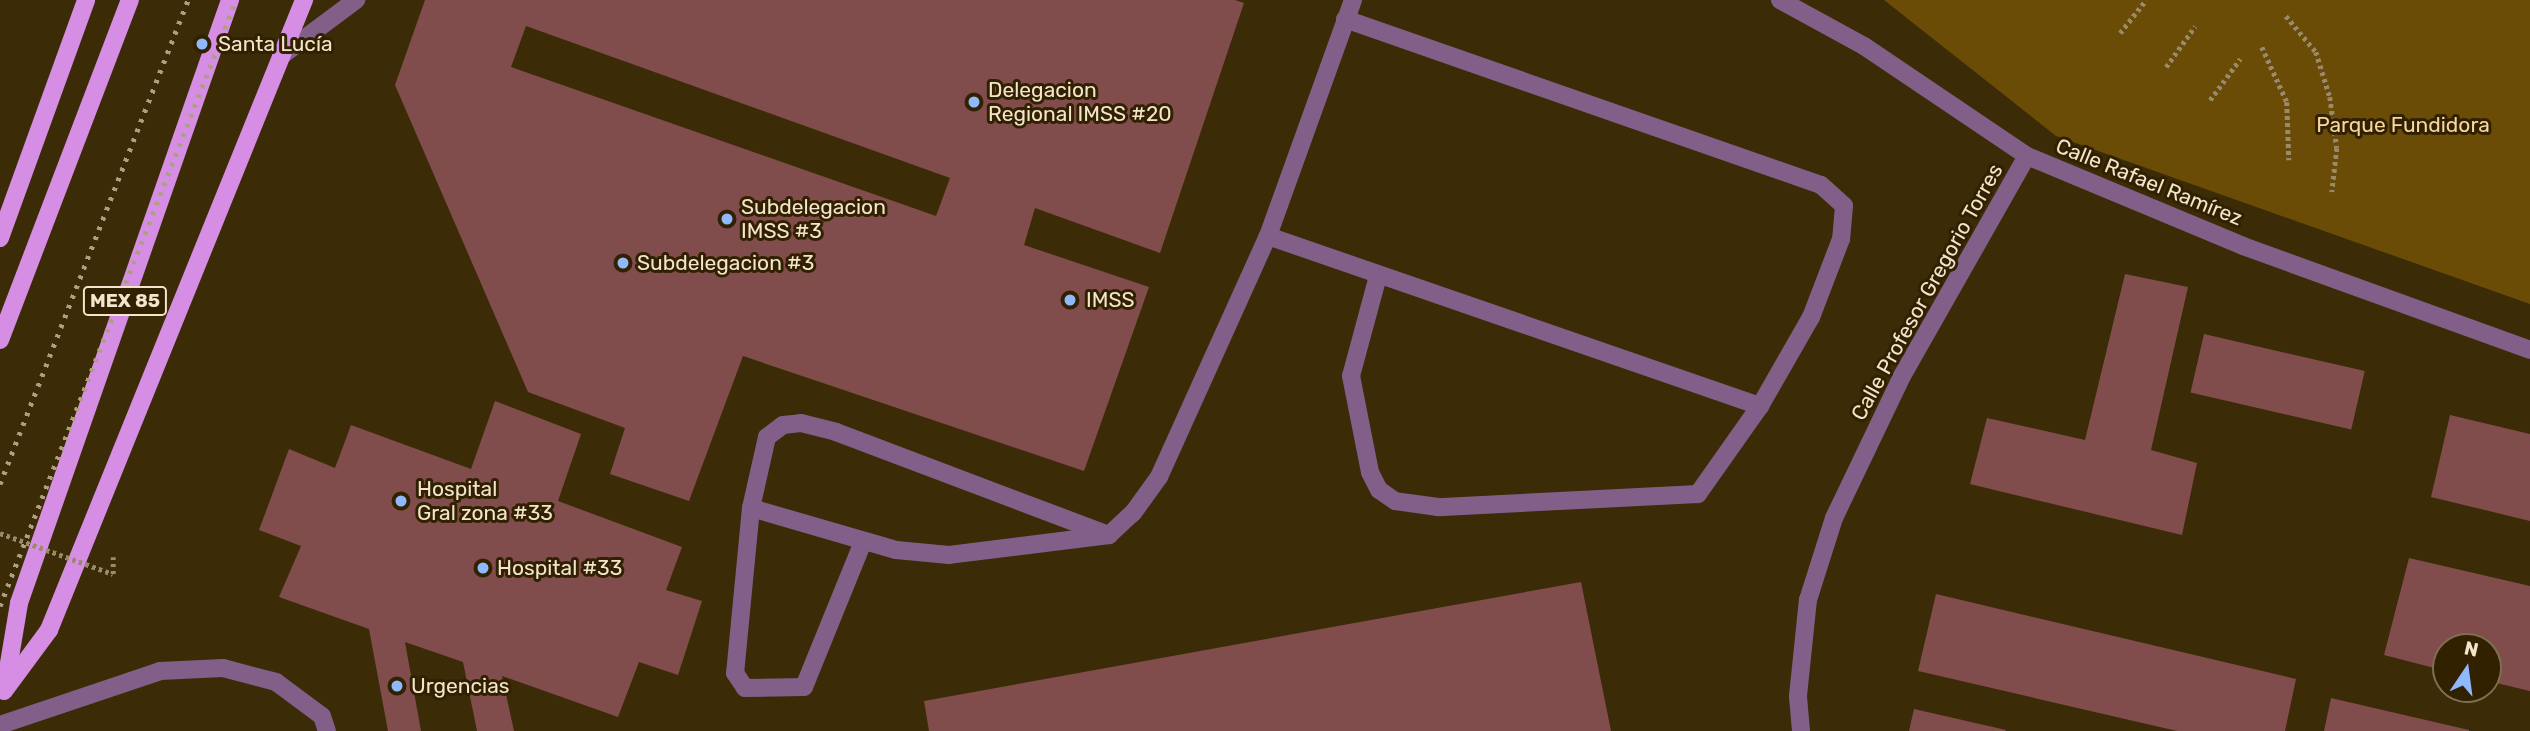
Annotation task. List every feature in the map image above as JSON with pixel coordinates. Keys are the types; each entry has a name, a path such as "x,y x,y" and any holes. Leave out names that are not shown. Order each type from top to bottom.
{"main road":[{"path":"0,238 86,0"},
{"path":"0,340 130,0"},
{"name":"MEX 85","path":"2,696 19,603 230,0"},
{"path":"2,696 49,630 304,0"}],"street":[{"path":"281,56 356,0"},
{"path":"751,508 863,542 949,555 1109,535 1148,496 1159,477 1268,236 1353,0"},
{"name":"Calle Rafael Ramírez","path":"1780,0 1810,8 2027,156 2243,246 2530,350"},
{"path":"1345,19 1821,185 1844,206 1840,239 1811,317 1760,406 1698,494 1438,507 1395,501 1380,490 1370,472 1351,376 1378,276"},
{"name":"Calle Profesor Gregorio Torres","path":"1801,731 1798,696 1808,600 1834,519 1902,376 2027,156"},
{"path":"1268,236 1760,406"},
{"path":"863,542 804,687 745,688 736,673 751,508 767,437 783,425 801,423 1109,535"},
{"path":"0,724 160,671 223,668 276,682 322,716 327,731"}],"path":[{"path":"2120,33 2146,0"},
{"path":"2286,16 2316,52 2330,97 2337,148 2332,192"},
{"path":"2166,66 2196,26"},
{"path":"2262,47 2287,102 2289,160"},
{"path":"2210,100 2240,59"},
{"path":"0,533 113,574"}],"green space":[{"name":"Parque Fundidora","path":"1884,0 2530,0 2530,304 2056,136"}],"building":[{"path":"425,0 1235,0 1244,3 1160,253 1035,208 1024,245 1149,287 1084,471 743,356 689,501 610,474 625,428 528,392 395,85","holes":["526,26 950,178 936,216 511,67"]},
{"path":"2125,274 2188,287 2151,450 2197,463 2182,535 1970,484 1987,418 2085,440"},
{"path":"2204,334 2365,371 2351,430 2191,392"},
{"name":"Hospital #33","path":"495,401 581,434 558,501 682,547 666,590 702,601 678,675 639,662 618,717 502,676 514,731 477,731 463,662 405,642 421,731 388,731 369,629 279,597 301,546 259,530 289,449 335,468 351,425 471,469"},
{"path":"2450,415 2530,434 2530,521 2431,497"},
{"path":"2409,558 2530,586 2530,691 2502,684 2502,633 2432,633 2432,667 2384,655"},
{"path":"1581,582 1611,731 929,731 924,701"},
{"path":"1936,594 2296,679 2285,731 2177,731 1918,671"},
{"path":"2331,698 2469,730 2469,731 2324,731"},
{"path":"1914,709 2006,730 1909,731"}],"railway":[{"path":"0,484 188,0"},
{"path":"0,606 236,0"}],"place":[{"name":"Santa Lucía","path":"202,44"},
{"name":"Delegacion Regional IMSS #20","path":"974,102"},
{"name":"Subdelegacion IMSS #3","path":"727,219"},
{"name":"Subdelegacion #3","path":"623,263"},
{"name":"IMSS","path":"1070,300"},
{"name":"Hospital Gral zona #33","path":"401,501"},
{"name":"Hospital #33","path":"483,568"},
{"name":"Urgencias","path":"397,686"}]}
